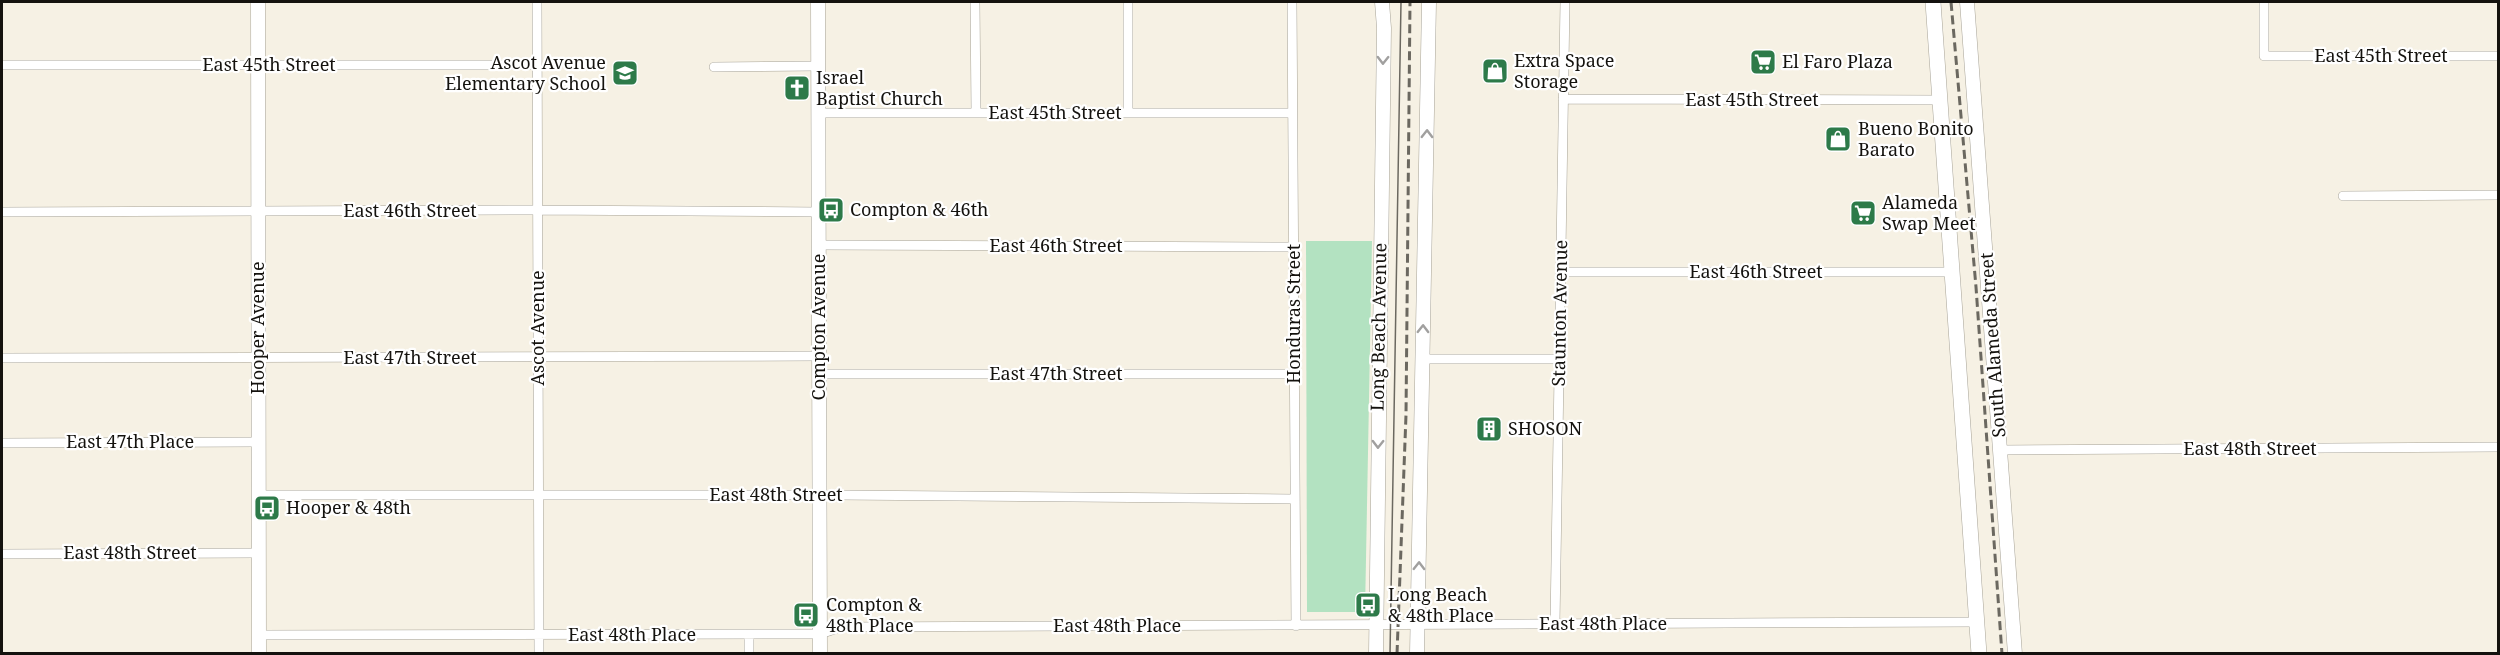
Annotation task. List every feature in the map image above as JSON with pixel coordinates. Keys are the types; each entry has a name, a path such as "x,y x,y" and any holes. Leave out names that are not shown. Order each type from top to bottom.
{"main road":[{"name":"South Alameda Street","path":"1933,2 1978,654"}],"street":[{"name":"Hooper Avenue","path":"258,2 259,654"},
{"name":"Ascot Avenue","path":"537,2 540,654"},
{"name":"Compton Avenue","path":"818,2 820,654"},
{"path":"975,2 975,113"},
{"path":"1128,2 1128,113"},
{"name":"Honduras Street","path":"1292,2 1296,626"},
{"name":"Long Beach Avenue","path":"1376,654 1384,28 1382,2"},
{"path":"1417,654 1429,2"},
{"name":"Staunton Avenue","path":"1555,624 1565,2"},
{"name":"South Alameda Street","path":"1967,2 2015,654"},
{"name":"East 45th Street","path":"2264,2 2264,56 2499,56"},
{"name":"East 45th Street","path":"2,64 537,65"},
{"path":"714,67 818,66"},
{"name":"East 45th Street","path":"1563,99 1940,100"},
{"name":"East 45th Street","path":"819,113 1292,113"},
{"path":"2343,195 2499,195"},
{"name":"East 46th Street","path":"2,212 538,210 819,212"},
{"name":"East 46th Street","path":"819,245 1293,247"},
{"name":"East 46th Street","path":"1560,272 1952,272"},
{"name":"East 47th Street","path":"2,357 818,356"},
{"path":"1423,359 1559,359"},
{"name":"East 47th Street","path":"818,374 1294,374"},
{"name":"East 47th Place","path":"2,442 258,442"},
{"name":"East 48th Street","path":"2001,450 2499,447"},
{"name":"East 48th Street","path":"259,495 819,495 1294,499"},
{"name":"East 48th Street","path":"2,554 259,553"},
{"name":"East 48th Place","path":"259,635 749,635 820,634 841,627 1976,622"},
{"path":"749,635 749,654"}],"green space":[{"path":"1306,241 1372,241 1365,612 1307,612"}],"tram line":[{"path":"1390,654 1401,2"}],"railway":[{"path":"1397,654 1406,415 1410,2"},
{"path":"1951,2 1976,287 2002,654"}],"place":[{"name":"El Faro Plaza","path":"1763,62"},
{"name":"Extra Space Storage","path":"1495,71"},
{"name":"Ascot Avenue Elementary School","path":"625,73"},
{"name":"Israel Baptist Church","path":"797,88"},
{"name":"Bueno Bonito Barato","path":"1838,139"},
{"name":"Compton & 46th","path":"831,210"},
{"name":"Alameda Swap Meet","path":"1863,213"},
{"name":"SHOSON","path":"1489,429"},
{"name":"Hooper & 48th","path":"267,508"},
{"name":"Long Beach & 48th Place","path":"1368,605"},
{"name":"Compton & 48th Place","path":"806,615"}]}
